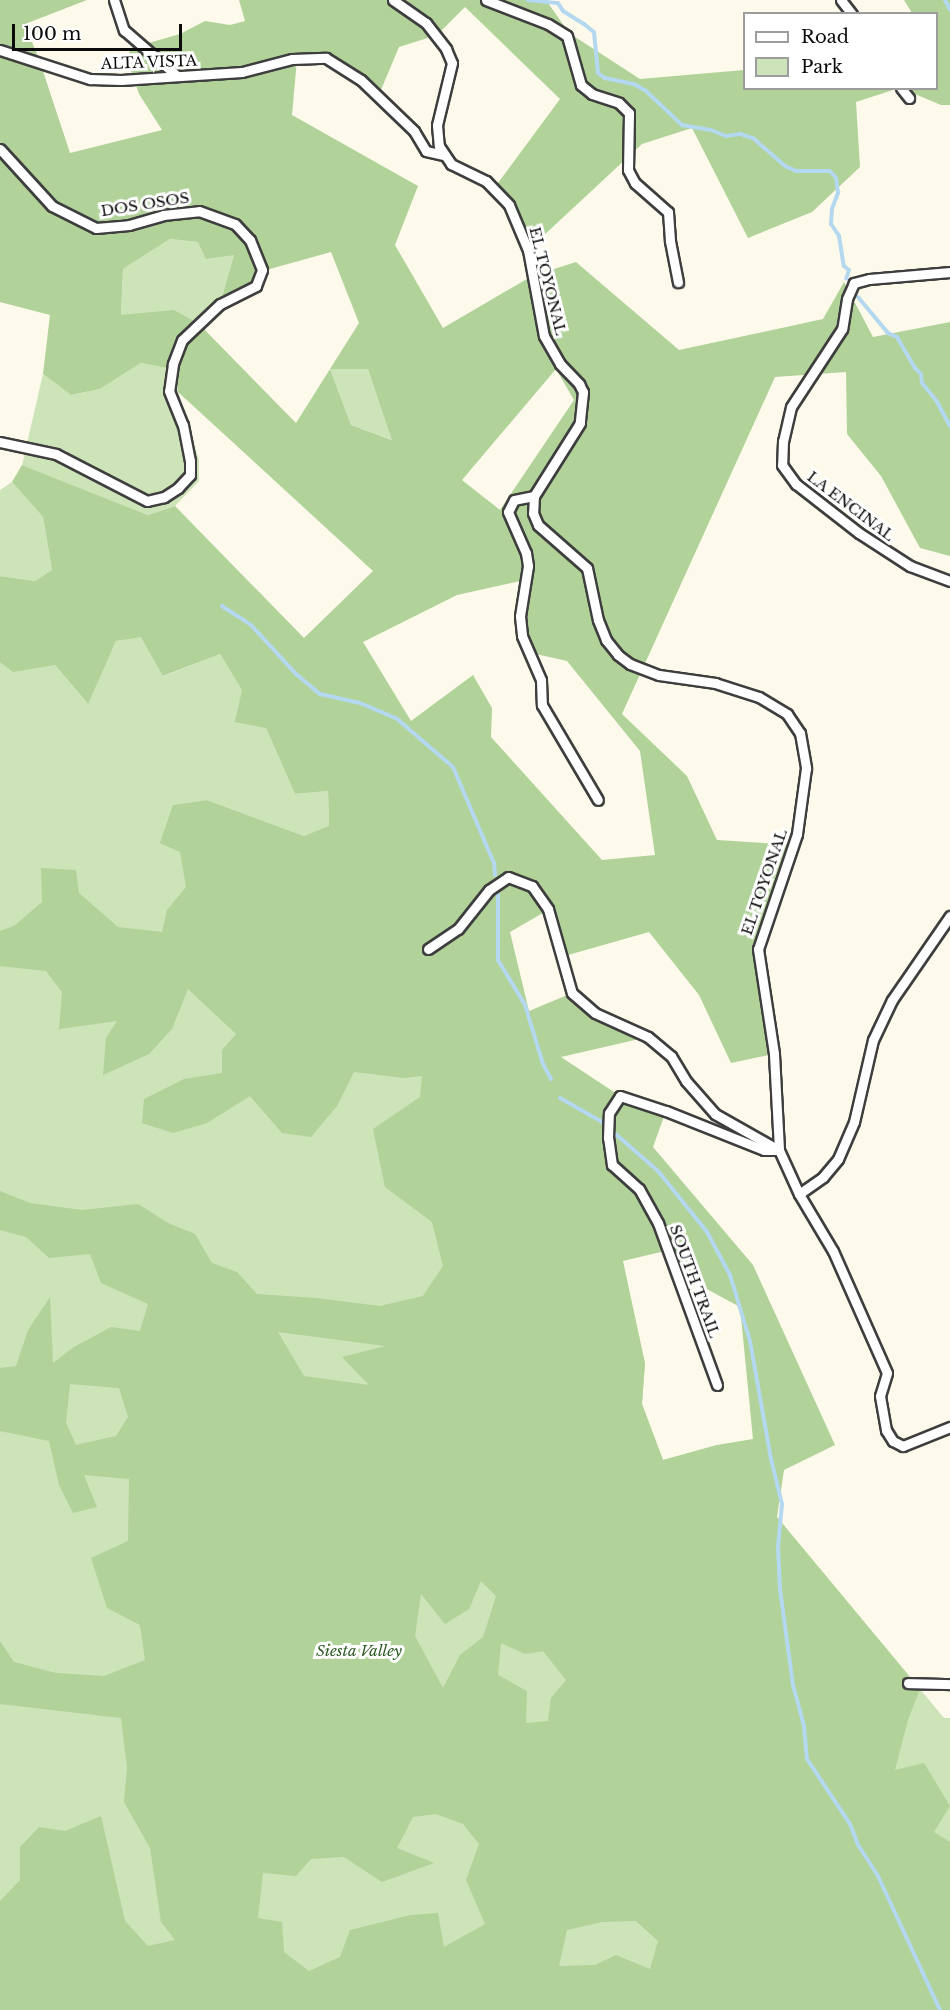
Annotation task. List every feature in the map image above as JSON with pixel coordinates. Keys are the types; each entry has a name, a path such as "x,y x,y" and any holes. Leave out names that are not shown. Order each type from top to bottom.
{"street":[{"path":"114,0 124,30 176,75"},
{"path":"393,0 426,23 437,35 452,63 437,125 437,138 443,155"},
{"path":"486,0 548,24 567,36 581,85 592,94 619,103 629,113 628,170 634,183 668,212 670,241 678,282"},
{"path":"841,0 850,12"},
{"name":"ALTA VISTA","path":"0,50 90,79 121,80 242,72 292,59 326,58 369,88 414,131 426,151 443,155"},
{"path":"903,90 909,98"},
{"name":"DOS OSOS","path":"0,149 52,206 96,228 129,225 163,215 200,211 235,224 250,240 262,270 256,286 220,304 183,340 173,364 169,391 183,424 190,461 190,475 178,488 164,497 147,501 56,454 0,442"},
{"name":"EL TOYONAL","path":"443,155 452,164 495,187 509,205 528,250 544,336 560,364 579,384 583,392 580,423 534,496 533,513 538,525 587,568 598,620 606,640 618,655 630,664 659,675 715,683 759,696 787,714 800,733 806,768 797,834 758,949 774,1054 779,1150 799,1194 832,1251 887,1373 880,1396 882,1418 889,1436 903,1446 950,1427"},
{"name":"LA ENCINAL","path":"950,272 869,279 854,283 847,300 842,329 791,407 783,441 782,465 796,484 859,533 910,566 950,581"},
{"path":"534,496 514,500 508,512 526,554 528,566 520,616 522,636 541,680 542,705 598,800"},
{"path":"428,949 458,929 489,890 508,878 532,886 548,909 572,993 595,1013 648,1037 671,1056 686,1081 715,1114 779,1150"},
{"path":"799,1194 823,1177 838,1159 854,1122 873,1040 900,985 950,916"},
{"name":"SOUTH TRAIL","path":"717,1386 693,1322 679,1274 658,1223 639,1190 612,1164 607,1126 609,1113 620,1096 666,1111 764,1150 779,1150"},
{"path":"908,1683 950,1684"}],"green space":[{"path":"0,0 87,0 25,24 70,153 162,130 139,94 127,59 131,48 180,34 205,21 230,25 245,21 239,0 546,0 569,33 640,79 743,70 743,90 893,90 856,102 860,167 812,212 748,238 692,128 642,144 528,250 495,187 560,99 465,7 437,35 399,47 378,97 326,58 297,59 292,115 418,186 395,245 443,328 532,276 576,262 679,350 823,319 844,282 873,337 950,322 950,556 920,548 881,476 847,434 846,372 775,377 622,714 687,776 717,840 794,845 759,940 774,1054 731,1063 699,995 649,932 561,957 548,910 510,932 529,1011 572,993 595,1013 648,1037 561,1057 620,1096 666,1111 653,1147 753,1265 835,1445 784,1470 777,1517 920,1689 908,1720 895,1770 924,1763 950,1806 934,1832 950,1842 950,2010 0,2010 0,1901 20,1880 20,1847 39,1827 65,1831 101,1816 125,1921 148,1946 175,1940 161,1922 150,1848 124,1802 127,1767 121,1718 0,1704 0,1641 14,1662 56,1673 104,1676 145,1660 140,1625 107,1608 91,1558 128,1541 129,1479 84,1475 97,1507 73,1513 59,1485 49,1441 0,1431 0,1368 16,1366 28,1330 50,1297 53,1363 74,1347 111,1327 140,1331 148,1304 101,1283 90,1254 49,1258 26,1237 0,1230 0,1191 30,1203 82,1210 138,1204 168,1223 195,1234 212,1263 237,1272 257,1294 380,1306 423,1296 443,1266 432,1222 385,1187 373,1129 420,1097 422,1076 404,1078 354,1072 337,1106 311,1137 282,1133 250,1096 207,1123 173,1133 142,1123 144,1099 184,1079 222,1073 222,1050 236,1034 188,989 172,1029 149,1054 103,1075 106,1038 117,1021 59,1029 62,992 46,971 0,966 0,931 14,926 42,902 41,868 76,870 79,893 118,927 162,932 167,910 186,887 180,852 160,843 173,805 207,800 304,836 329,826 328,791 295,794 266,728 235,722 242,690 220,654 163,676 141,637 116,641 88,704 55,665 13,672 0,662 0,576 35,581 52,570 43,517 12,482 22,465 148,515 175,506 304,638 373,571 178,392 177,370 141,363 100,389 71,395 43,374 50,315 0,302","holes":["170,239 198,242 206,259 234,255 220,304 256,286 270,269 331,252 359,323 296,423 199,324 174,310 121,315 123,269","330,369 368,369 392,440 351,425","556,369 574,400 500,510 462,480","525,580 519,619 536,654 567,661 640,751 655,855 602,860 491,737 492,708 473,675 411,721 363,642 457,595","669,1250 679,1274 740,1307 753,1439 717,1445 663,1460 642,1404 645,1363 623,1261","278,1332 385,1346 342,1357 369,1385 304,1376","70,1384 119,1388 128,1417 116,1436 76,1445 66,1423","481,1581 496,1596 483,1637 460,1655 443,1688 415,1636 421,1594 445,1624 469,1609","501,1643 525,1654 543,1651 566,1680 551,1698 548,1721 526,1723 527,1691 498,1675","436,1814 463,1824 479,1844 466,1880 485,1924 444,1947 438,1913 411,1915 350,1930 340,1957 309,1971 284,1952 282,1922 258,1918 263,1873 296,1876 311,1859 344,1857 382,1882 434,1863 397,1848 413,1817","636,1921 658,1941 650,1969 616,1955 595,1965 559,1966 567,1930 602,1922"]},
{"path":"904,0 950,0 950,105 941,105 905,90 938,90 938,12 911,12"},
{"path":"170,239 199,242 234,255 220,304 199,324 121,315 123,269"},
{"path":"141,363 177,370 178,392 199,460 199,481 175,506 148,515 22,465 43,374 71,395 100,389"},
{"path":"330,369 368,369 393,440 351,425"},
{"path":"12,482 43,517 52,570 35,581 0,576 0,490"},
{"name":"Siesta Valley","path":"0,600 87,703 116,641 141,636 164,676 220,654 266,728 295,794 328,791 329,827 304,836 207,800 174,805 422,1076 645,1363 642,1404 663,1460 717,1445 944,1718 950,1718 950,2010 0,2010"}],"waterway":[{"path":"528,0 558,3 563,11 594,32 598,73 605,78 634,84 646,91 682,125 711,130 726,136 740,134 753,138 785,166 796,171 830,171 836,178 838,193 832,209 831,224 839,236 844,266 849,270 846,279"},
{"path":"945,0 950,10"},
{"path":"858,297 888,333 897,337 921,374 922,383 936,400 950,426"},
{"path":"222,606 251,625 296,674 320,694 360,703 396,718 453,767 494,863 495,875"},
{"path":"498,895 498,960 525,1005 543,1064 551,1079"},
{"path":"560,1098 602,1122 658,1171 707,1232 730,1275 750,1341 771,1459 782,1504 778,1547 780,1589 793,1685 804,1726 807,1759 850,1824 858,1845 878,1876 940,2010"}]}
